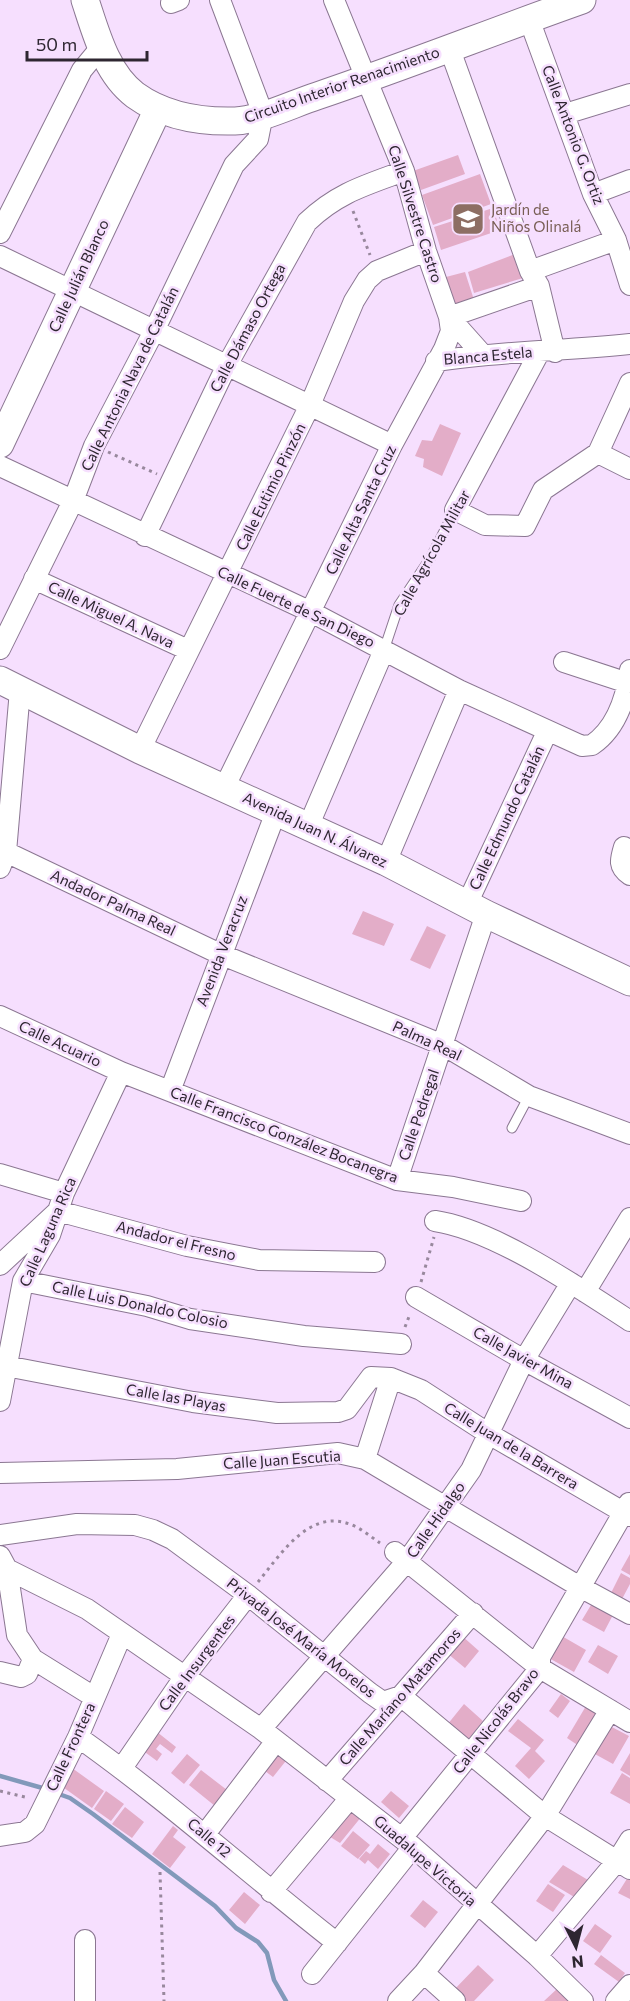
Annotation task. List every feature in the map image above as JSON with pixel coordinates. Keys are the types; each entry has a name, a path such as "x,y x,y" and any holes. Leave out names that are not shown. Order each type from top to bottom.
{"main road":[{"name":"Circuito Interior Renacimiento","path":"85,0 101,47 117,76 134,94 158,109 179,116 237,121 366,79 582,0"},
{"name":"Calle Julián Blanco","path":"0,444 158,109"},
{"name":"Avenida Juan N. Álvarez","path":"10,685 140,750 386,862 476,909 630,982"}],"street":[{"path":"220,0 263,114"},
{"name":"Calle Silvestre Castro","path":"334,0 404,171 426,251 449,317 482,354"},
{"name":"Calle Antonio G. Ortiz","path":"529,19 593,194 616,240 630,285"},
{"path":"0,233 82,70 101,47"},
{"path":"449,47 534,278 547,351"},
{"path":"565,114 630,94"},
{"name":"Calle Antonia Nava de Catalán","path":"0,649 73,501 94,446 154,331 234,165 258,139 263,114"},
{"name":"Calle Dámaso Ortega","path":"145,536 226,367 307,222 326,204 346,192 404,171"},
{"path":"593,194 630,180"},
{"path":"449,317 616,240"},
{"name":"Calle Eutimio Pinzón","path":"140,750 310,405 354,301 367,280 377,271 426,251"},
{"path":"0,256 226,367 392,445"},
{"name":"Calle Alta Santa Cruz","path":"224,788 450,332 449,317"},
{"name":"Blanca Estela","path":"436,361 482,354 630,344"},
{"name":"Calle Agrícola Militar","path":"455,510 547,351"},
{"path":"455,510 485,525 525,526 543,490 598,453 630,383"},
{"path":"598,453 630,469"},
{"name":"Calle Fuerte de San Diego","path":"0,466 311,612 459,690 582,746 592,745 609,729 622,706 629,677"},
{"name":"Calle Miguel A. Nava","path":"34,579 188,650"},
{"name":"Calle Agrícola Militar","path":"308,827 384,650"},
{"path":"564,662 629,677"},
{"path":"3,860 10,685"},
{"path":"386,862 459,690"},
{"name":"Calle Edmundo Catalán","path":"476,909 547,732"},
{"name":"Avenida Veracruz","path":"170,1091 220,954 276,812"},
{"path":"624,847 619,862 622,869 630,875"},
{"name":"Andador Palma Real","path":"3,860 220,954"},
{"name":"Calle Pedregal","path":"397,1180 443,1045 476,909"},
{"name":"Palma Real","path":"220,954 443,1045 529,1096 630,1134"},
{"name":"Calle Acuario","path":"0,1016 121,1072"},
{"name":"Calle Francisco González Bocanegra","path":"121,1072 397,1180 453,1187 521,1201"},
{"name":"Calle Laguna Rica","path":"0,1401 23,1281 50,1235 61,1202 121,1072"},
{"name":"Andador el Fresno","path":"0,1174 61,1202 187,1246 259,1260 375,1262"},
{"path":"0,1265 61,1202"},
{"name":"Calle Hidalgo","path":"205,1834 268,1735 324,1656 401,1557 445,1507 471,1470 524,1360 630,1218"},
{"path":"435,1221 453,1224 517,1252 630,1321"},
{"name":"Calle Luis Donaldo Colosio","path":"23,1281 147,1306 190,1319 304,1336 401,1344"},
{"name":"Calle Javier Mina","path":"416,1297 630,1418"},
{"name":"Calle las Playas","path":"6,1366 193,1402 277,1413 338,1412 347,1409 371,1377 391,1378"},
{"path":"365,1459 391,1378"},
{"name":"Calle Juan de la Barrera","path":"391,1378 421,1390 489,1434 628,1511"},
{"name":"Calle Juan Escutia","path":"0,1473 177,1469 338,1454 365,1459 580,1587 630,1614"},
{"name":"Calle Nicolás Bravo","path":"312,1974 337,1943 471,1755 540,1668 540,1657 580,1587 628,1511"},
{"name":"Privada José María Morelos","path":"0,1535 77,1524 135,1525 172,1539 248,1595 383,1702 401,1696"},
{"path":"401,1557 540,1668 630,1722"},
{"path":"3,1562 5,1598 16,1635 33,1659 94,1697"},
{"path":"3,1562 87,1609 268,1735"},
{"name":"Calle Insurgentes","path":"122,1768 184,1676 248,1595"},
{"name":"Calle Maríano Matamoros","path":"327,1781 473,1613"},
{"name":"Calle Frontera","path":"0,1836 25,1832 35,1824 78,1737 122,1634"},
{"path":"0,1672 21,1677 27,1674 33,1659"},
{"path":"401,1696 545,1816 623,1865"},
{"path":"398,2001 424,1973 545,1816 610,1710"},
{"name":"Guadalupe Victoria","path":"268,1735 407,1843 537,1956 583,2001"},
{"name":"Calle 12","path":"78,1737 122,1768 205,1834 271,1892 337,1943"},
{"path":"271,1892 350,1798"},
{"path":"537,1956 623,1865 630,1840"},
{"path":"85,1940 85,2001"},
{"path":"424,1973 455,2001"},
{"path":"616,2001 630,1985"}],"lane":[{"name":"Calle Agrícola Militar","path":"384,650 399,605 431,557 455,510"},
{"path":"513,1128 529,1096"}],"path":[{"path":"346,192 377,271"},
{"path":"94,446 172,481"},
{"path":"248,1595 303,1529 333,1522 351,1524 401,1557"},
{"path":"0,1791 45,1803"},
{"path":"160,1872 164,2001"}],"building":[{"path":"458,155 465,174 421,190 413,171"},
{"path":"480,174 491,204 433,225 422,195"},
{"path":"493,208 500,230 441,250 434,227"},
{"path":"515,254 523,278 474,293 468,272"},
{"path":"465,272 474,300 455,306 446,277"},
{"path":"440,424 461,433 442,476 423,467 424,459 415,456 422,440 432,441"},
{"path":"363,911 394,924 384,946 352,934"},
{"path":"427,926 446,935 430,969 410,960"},
{"path":"630,1554 630,1575 621,1570"},
{"path":"621,1573 630,1578 630,1584 622,1599 611,1593"},
{"path":"594,1600 615,1611 604,1632 582,1620"},
{"path":"461,1635 479,1651 465,1668 447,1653"},
{"path":"560,1635 586,1650 574,1672 547,1657"},
{"path":"598,1645 618,1656 608,1674 588,1662"},
{"path":"561,1694 570,1701 558,1718 549,1711"},
{"path":"464,1704 483,1721 466,1742 447,1725"},
{"path":"586,1706 598,1714 579,1746 567,1738"},
{"path":"518,1719 544,1740 535,1751 545,1761 529,1779 515,1766 531,1748 508,1731"},
{"path":"608,1725 629,1736 613,1764 593,1753"},
{"path":"152,1728 176,1747 172,1753 160,1744 156,1749 162,1754 157,1761 138,1747"},
{"path":"277,1748 289,1757 273,1777 261,1768"},
{"path":"630,1753 630,1776 620,1770"},
{"path":"187,1754 200,1765 184,1784 171,1773"},
{"path":"72,1768 104,1791 92,1808 60,1785"},
{"path":"201,1770 227,1790 215,1806 189,1785"},
{"path":"622,1773 630,1778 630,1804 610,1793"},
{"path":"106,1791 124,1804 111,1821 94,1809"},
{"path":"391,1791 409,1806 399,1818 381,1802"},
{"path":"125,1807 144,1822 132,1838 112,1824"},
{"path":"351,1807 362,1816 340,1843 322,1832"},
{"path":"173,1826 178,1830 173,1837 186,1847 170,1868 152,1854"},
{"path":"353,1831 370,1845 358,1859 341,1846"},
{"path":"378,1844 390,1854 378,1869 368,1860 365,1864 359,1859 366,1851 370,1854"},
{"path":"563,1865 593,1883 581,1901 549,1882"},
{"path":"630,1874 630,1899 618,1893"},
{"path":"548,1884 565,1895 553,1912 536,1901"},
{"path":"244,1892 260,1905 245,1924 229,1910"},
{"path":"423,1900 438,1912 425,1928 410,1916"},
{"path":"595,1924 612,1936 600,1953 583,1941"},
{"path":"601,1955 625,1973 619,1982 594,1964"},
{"path":"478,1965 494,1980 474,2001 459,2001 451,1993"},
{"path":"558,1988 569,2001 544,2001"}],"waterway":[{"path":"0,1776 46,1789"},
{"path":"56,1793 70,1798 93,1814 215,1906 236,1928 258,1942 267,1953 274,1980 286,2001"}],"place":[{"name":"Jardín de Niños Olinalá","path":"468,219"}]}
